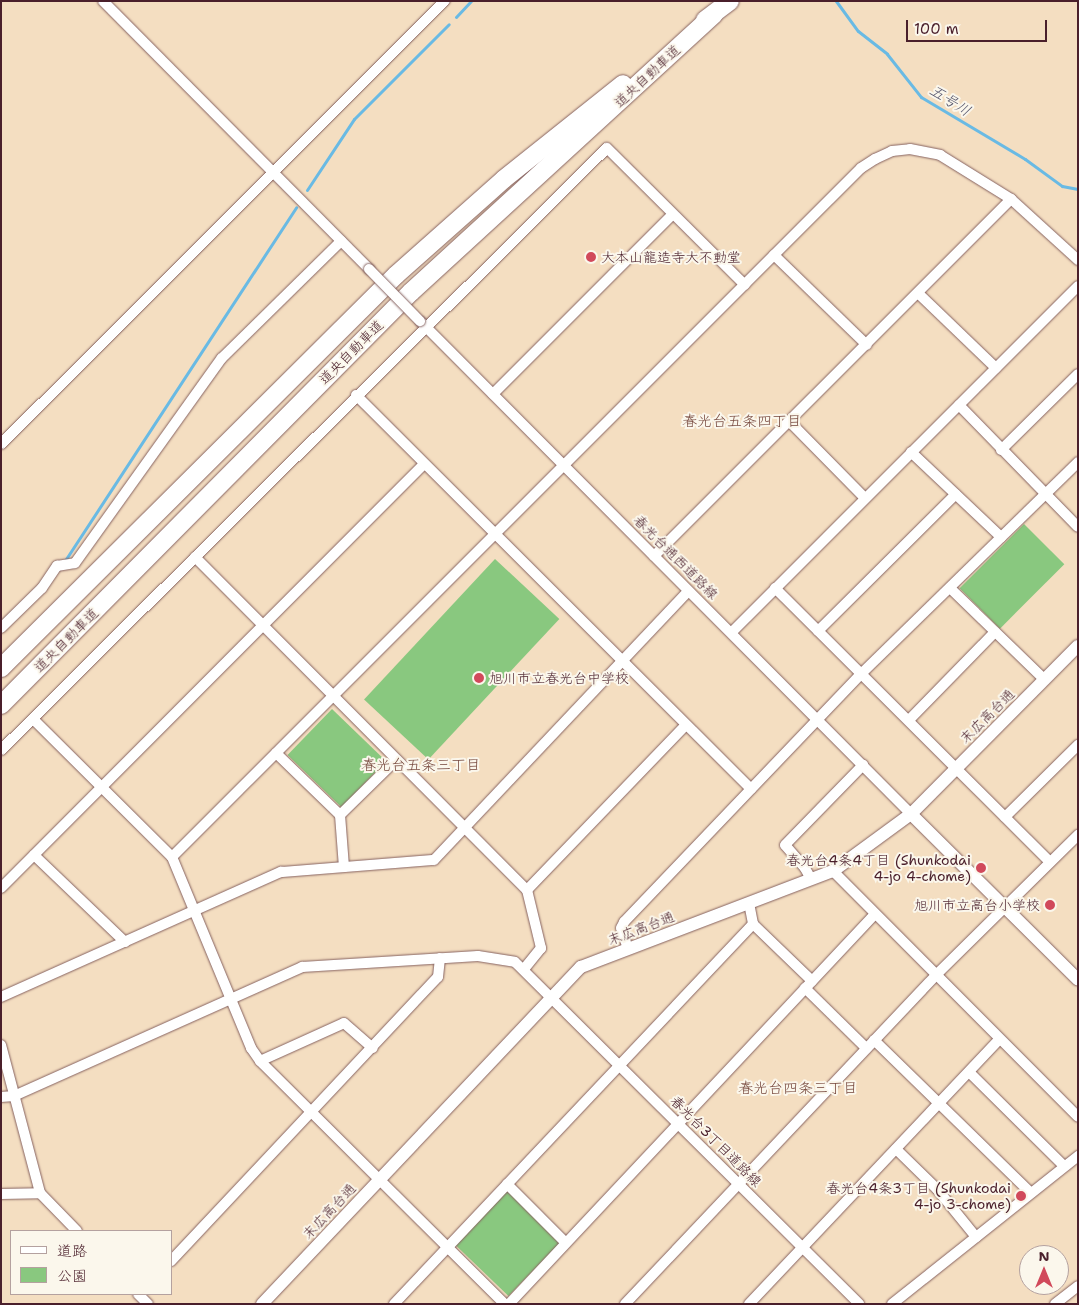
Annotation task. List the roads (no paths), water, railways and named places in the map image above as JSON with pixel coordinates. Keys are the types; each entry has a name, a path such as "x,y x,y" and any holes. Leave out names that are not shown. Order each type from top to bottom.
{"highway":[{"name":"道央自動車道","path":"1,668 396,275 556,136 730,1"},
{"name":"道央自動車道","path":"1,705 411,292 714,14"}],"street":[{"name":"春光台通西道路線","path":"102,1 911,814"},
{"path":"1,444 445,1"},
{"path":"1,750 356,396 423,323 607,148 672,215 745,285"},
{"path":"172,856 861,168 892,151 917,149 940,155 1011,199 1078,260"},
{"path":"654,556 1011,199"},
{"path":"493,394 672,215"},
{"path":"1,628 42,588 63,563 75,563 222,358 341,240"},
{"path":"774,255 866,345"},
{"path":"732,632 1078,286"},
{"path":"918,293 996,368"},
{"path":"1001,450 1078,374"},
{"path":"356,396 751,789"},
{"path":"959,404 1001,450 1078,527"},
{"path":"789,422 865,498"},
{"path":"911,452 1001,537"},
{"path":"628,949 621,928 624,922 862,673 1078,462"},
{"path":"1,888 424,464"},
{"path":"818,630 956,494"},
{"path":"1,1096 14,1096 302,968 478,956 515,962 524,969 541,948 527,890 194,557"},
{"path":"775,588 910,720 956,769 1050,862"},
{"path":"950,588 1045,680"},
{"path":"1,997 281,872 434,860 688,591"},
{"path":"910,720 995,632"},
{"name":"末広高台通","path":"262,1304 581,967 833,871 911,814 1078,646"},
{"path":"33,719 172,856 231,999 260,1061 381,1178 505,1304"},
{"path":"527,890 686,726"},
{"path":"1005,817 1078,745"},
{"path":"276,753 340,815 344,867"},
{"path":"340,815 396,760"},
{"path":"810,880 805,868 785,845 863,764"},
{"path":"911,814 1077,979"},
{"path":"625,1304 935,976 1078,834"},
{"path":"34,855 125,942"},
{"path":"833,871 935,976 1078,1117"},
{"path":"749,903 753,924 866,1048"},
{"path":"509,1304 875,914"},
{"path":"394,1304 753,924"},
{"path":"172,1260 438,977 440,958"},
{"name":"春光台3丁目道路線","path":"524,969 859,1304"},
{"path":"260,1061 344,1023 373,1048"},
{"path":"874,1040 1031,1193"},
{"path":"749,1304 999,1040"},
{"path":"1,1045 40,1193 76,1230"},
{"path":"969,1072 1064,1166"},
{"path":"896,1149 937,1189 976,1237"},
{"path":"892,1304 1078,1156"},
{"path":"507,1184 566,1243"},
{"path":"1,1194 40,1193"},
{"path":"1055,1304 1078,1286"}],"waterway":[{"path":"456,17 471,1"},
{"name":"五号川","path":"836,1 858,31 887,54 921,97 1025,159 1062,186 1078,189"},
{"path":"307,190 354,119 449,24"},
{"path":"64,562 296,207"}],"place":[{"name":"大本山龍造寺大不動堂","path":"591,257"},
{"name":"旭川市立春光台中学校","path":"479,678"},
{"name":"春光台4条4丁目 (Shunkodai 4-jo 4-chome)","path":"981,868"},
{"name":"旭川市立高台小学校","path":"1050,905"},
{"name":"春光台4条3丁目 (Shunkodai 4-jo 3-chome)","path":"1021,1196"}],"district":[{"name":"春光台五条四丁目","path":"742,422"},
{"name":"春光台五条三丁目","path":"421,766"},
{"name":"春光台四条三丁目","path":"798,1089"}]}
